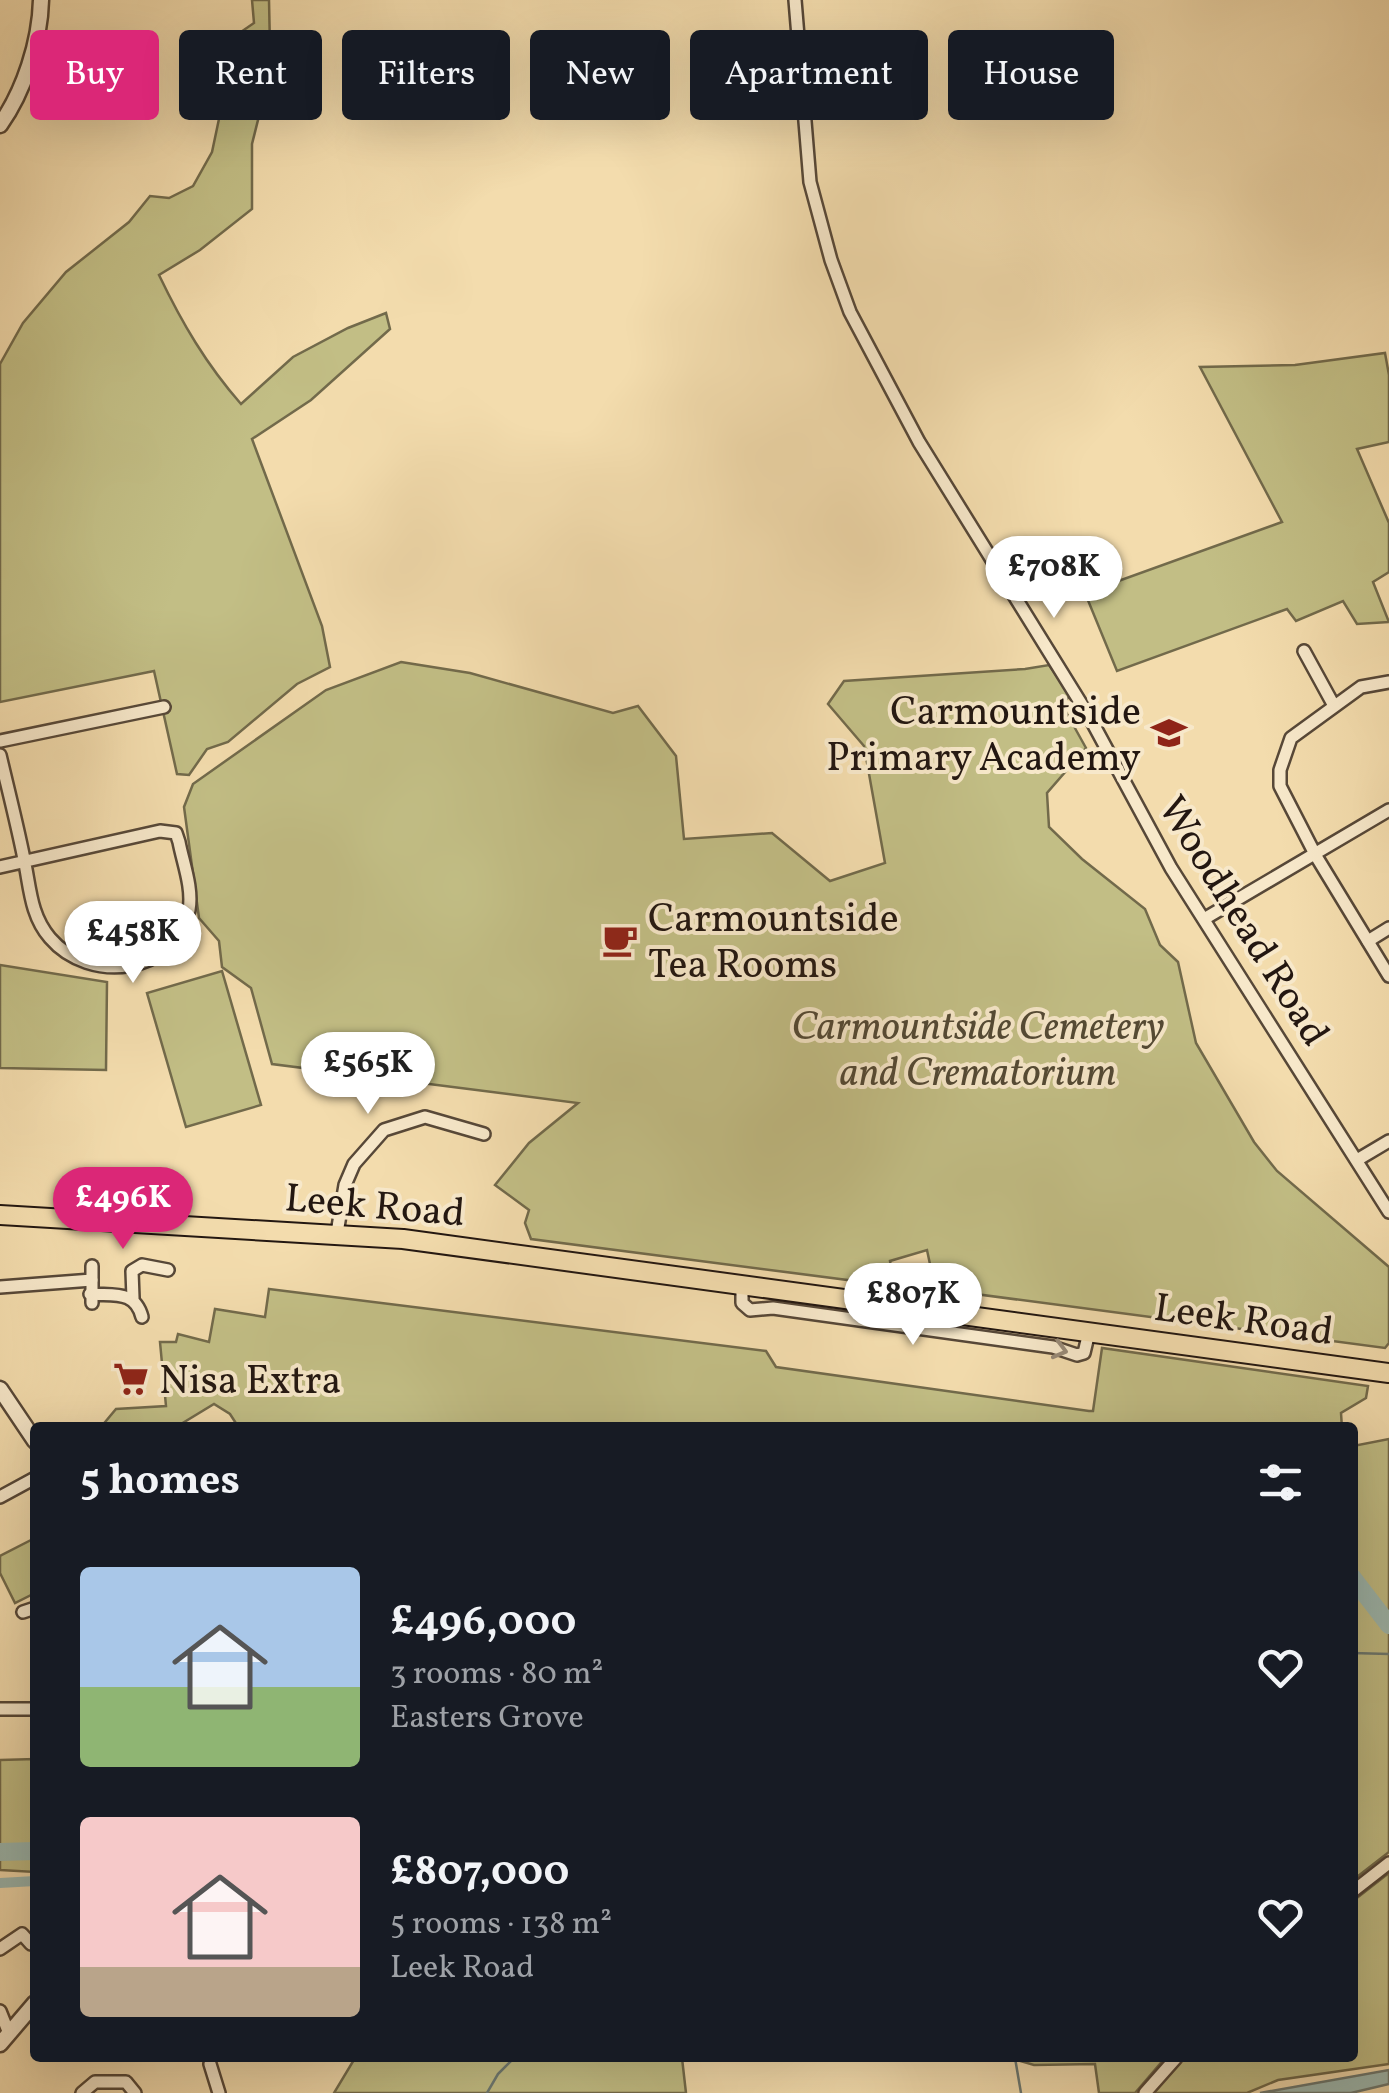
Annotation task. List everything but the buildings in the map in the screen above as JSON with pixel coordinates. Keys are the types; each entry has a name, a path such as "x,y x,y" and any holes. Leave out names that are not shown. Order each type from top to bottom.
{"main road":[{"name":"Leek Road","path":"0,1215 338,1234 456,1245 1389,1374"}],"street":[{"path":"0,124 26,74 41,0"},
{"name":"Woodhead Road","path":"795,0 810,182 850,312 919,442 1090,718 1204,919 1389,1212"},
{"path":"1304,651 1333,704"},
{"path":"1389,682 1361,687 1333,704 1291,738 1280,770 1280,786 1316,856 1389,976"},
{"path":"0,741 164,707"},
{"path":"0,755 25,861 29,894 39,922 51,939 90,962 128,966 154,960 165,952 186,920 189,890 176,833 160,831 25,861 0,866"},
{"path":"1204,919 1389,810"},
{"path":"1368,941 1389,928"},
{"path":"338,1234 345,1185 354,1164 384,1130 426,1116 484,1134"},
{"path":"1357,1160 1389,1141"},
{"path":"133,1298 132,1271 142,1265 168,1270"},
{"path":"0,1287 91,1286 133,1298 142,1317"},
{"path":"0,1389 30,1435"},
{"path":"0,1497 30,1481"},
{"path":"0,1709 30,1709"},
{"path":"1358,1887 1389,1862"},
{"path":"0,1949 22,1934 30,1943"},
{"path":"4,2038 30,2009"},
{"path":"0,2011 4,2038"},
{"path":"1144,2093 1172,2062"},
{"path":"210,2064 219,2093"},
{"path":"82,2093 95,2082 126,2082 136,2093"}],"green space":[{"path":"252,0 269,0 270,30 244,30 254,23"},
{"path":"219,120 258,120 252,144 252,209 200,250 159,275 196,342 241,404 293,357 348,328 386,313 390,329 311,400 252,439 322,626 330,667 297,684 228,742 207,749 189,775 177,774 154,671 0,702 0,364 23,323 66,272 129,222 150,196 169,198 193,186 212,152"},
{"path":"1385,353 1389,375 1389,442 1357,449 1389,523 1389,572 1373,582 1389,622 1357,624 1343,601 1296,621 1287,609 1117,671 1085,593 1282,522 1200,367 1295,365"},
{"name":"Carmountside Cemetery and Crematorium","path":"401,662 470,673 613,713 638,706 676,756 684,839 772,833 830,881 885,863 864,746 828,704 844,681 1049,665 1071,696 1061,703 1086,748 1047,793 1049,827 1145,909 1160,945 1178,962 1196,1043 1254,1142 1277,1171 1389,1267 1389,1343 1385,1348 945,1290 934,1283 927,1250 890,1261 894,1286 531,1239 525,1223 529,1210 495,1185 529,1143 578,1103 272,1064 251,988 222,967 219,941 199,918 184,807 193,784 326,690"},
{"path":"0,965 107,982 106,1070 0,1068"},
{"path":"222,971 261,1105 186,1127 147,993"},
{"path":"269,1289 766,1351 776,1367 1089,1411 1093,1411 1102,1348 1368,1386 1366,1398 1341,1413 1342,1422 235,1422 214,1404 184,1422 105,1422 116,1409 166,1406 160,1342 176,1342 178,1334 209,1342 215,1309 265,1317"},
{"path":"1389,1439 1389,1852 1358,1876 1358,1445"},
{"path":"30,1541 30,1596 15,1603 0,1573 0,1556"},
{"path":"30,1759 30,1872 0,1870 0,1760"},
{"path":"1389,1873 1389,2064 1278,2080 1247,2093 1150,2093 1180,2062 1358,2062 1358,1897"},
{"path":"353,2062 682,2062 686,2093 334,2093"},
{"path":"1024,2062 1162,2062 1135,2093 1099,2093 1095,2064"}],"water":[{"path":"1389,2070 1389,2084 1351,2093 1260,2093"}],"waterway":[{"path":"1358,1585 1389,1625"},
{"path":"1358,1653 1389,1654"},
{"path":"0,1852 30,1851"},
{"path":"0,1883 30,1881"},
{"path":"487,2093 510,2062"},
{"path":"1016,2062 1021,2093"}],"place":[{"name":"Carmountside Primary Academy","path":"1169,733"},
{"name":"Carmountside Tea Rooms","path":"620,940"},
{"name":"Nisa Extra","path":"131,1379"}]}
